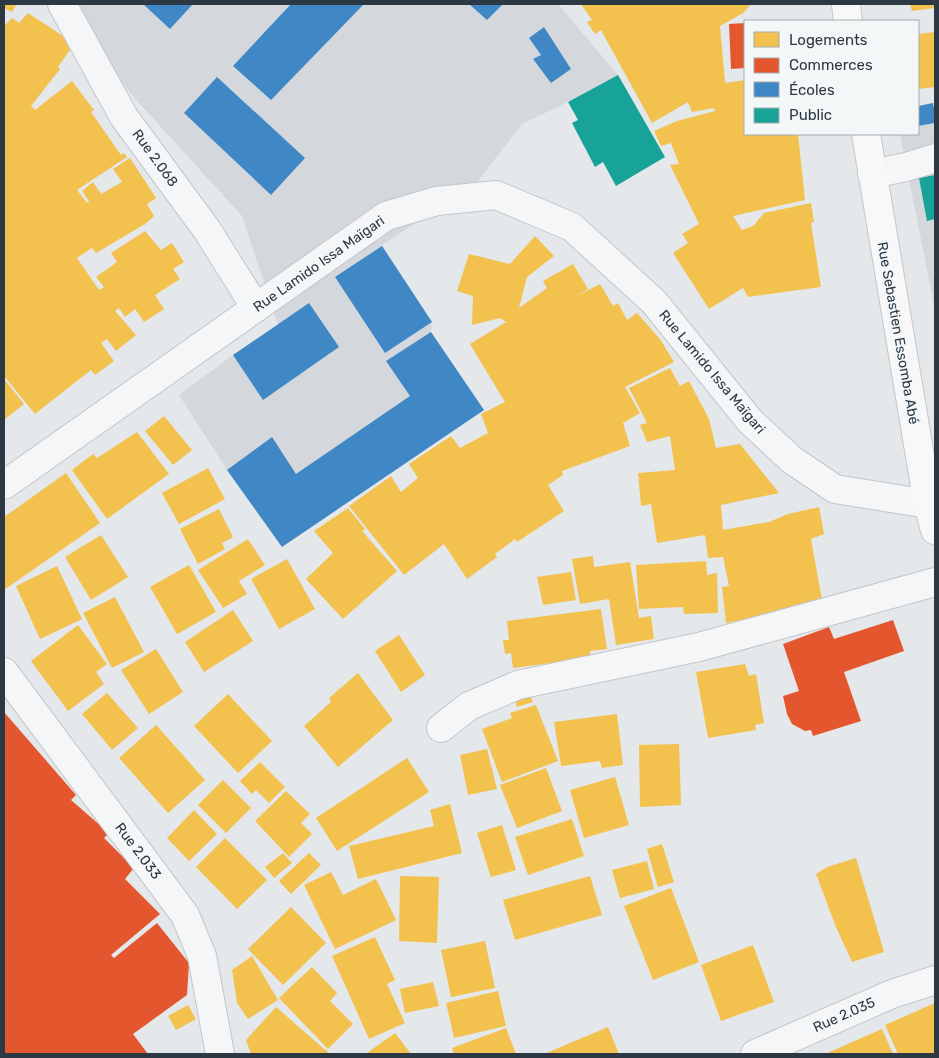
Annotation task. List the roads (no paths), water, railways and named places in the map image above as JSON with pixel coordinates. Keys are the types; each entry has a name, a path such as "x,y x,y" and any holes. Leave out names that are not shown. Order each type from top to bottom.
{"main road":[{"path":"846,4 848,20"},
{"name":"Rue Sebastien Essomba Abé","path":"866,135 928,504 935,530"}],"street":[{"name":"Rue 2.068","path":"62,4 124,117 207,230 256,308"},
{"path":"872,174 906,167 935,158"},
{"name":"Rue Lamido Issa Maïgari","path":"4,485 386,216 437,201 496,195 572,226 654,302 750,421 792,460 835,489 928,504"},
{"path":"441,728 469,706 518,685 699,647 935,582"},
{"name":"Rue 2.033","path":"4,672 185,915 202,956 220,1054"},
{"name":"Rue 2.035","path":"755,1054 892,994 935,980"}]}
